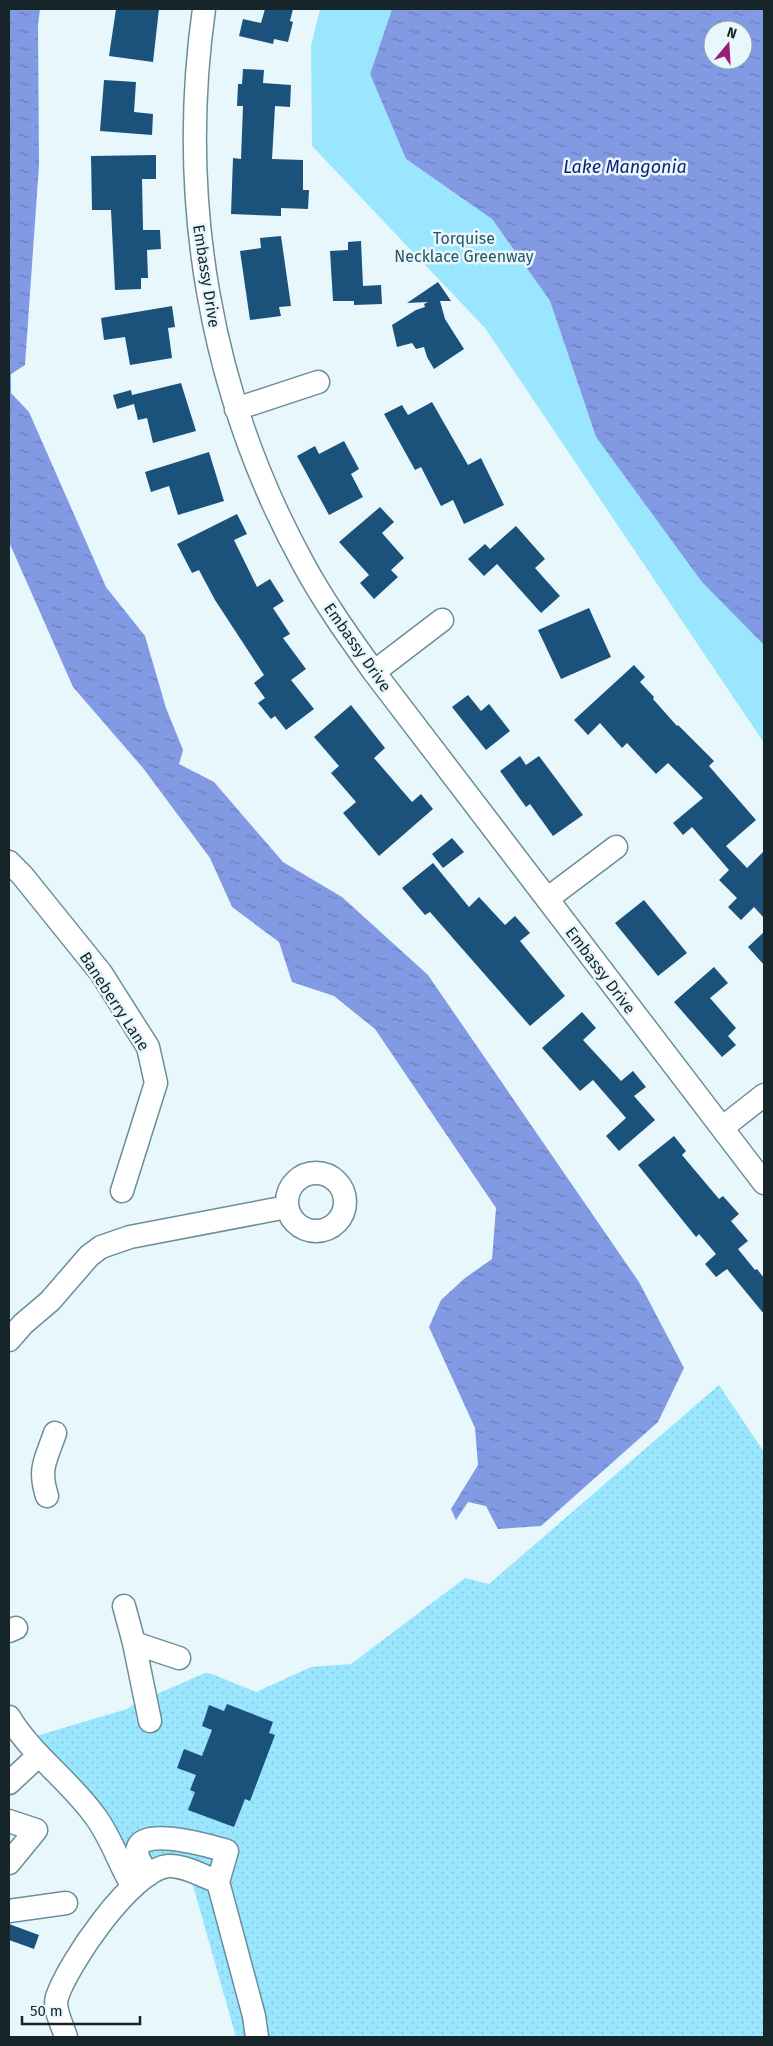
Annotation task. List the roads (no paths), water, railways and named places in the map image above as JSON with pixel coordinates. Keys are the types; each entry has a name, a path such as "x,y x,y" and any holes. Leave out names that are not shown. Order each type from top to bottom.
{"street":[{"name":"Embassy Drive","path":"204,9 195,98 194,155 197,212 210,310 223,366 236,409 266,488 304,565 341,626 374,672 764,1183"},
{"path":"236,409 318,382"},
{"path":"374,672 442,620"},
{"path":"548,899 616,847"},
{"name":"Baneberry Lane","path":"9,862 22,875 101,973 148,1047 156,1083 122,1191"},
{"path":"722,1128 764,1095"},
{"path":"9,1340 23,1324 50,1300 89,1256 101,1248 130,1237 287,1207"},
{"path":"47,1496 42,1480 42,1469 55,1433"},
{"path":"124,1606 134,1643 150,1721"},
{"path":"134,1643 179,1658"},
{"path":"9,1717 38,1756 81,1799 96,1817 121,1868 141,1881"},
{"path":"9,1783 38,1756"},
{"path":"9,1821 36,1830 9,1863"},
{"path":"141,1881 138,1849 144,1841 158,1837 195,1842 227,1851 218,1882 254,2016 257,2037"},
{"path":"66,2037 57,2011 56,1999 80,1952 105,1917 141,1881 167,1866 182,1868 218,1882"},
{"path":"9,1911 66,1903"}],"water":[{"path":"9,9 40,9 38,25 39,165 25,365 11,374 11,393 29,412 106,587 145,636 166,708 183,750 179,764 214,782 283,862 342,897 428,975 639,1282 684,1368 658,1422 541,1526 498,1529 486,1506 468,1502 456,1520 451,1509 478,1465 475,1428 429,1327 441,1300 465,1278 492,1259 496,1208 375,1029 334,996 292,982 279,942 232,907 210,858 143,768 73,687 9,542"},
{"name":"Lake Mangonia","path":"392,9 764,9 764,645 702,582 596,437 550,301 492,219 406,159 370,74"}],"park label":[{"name":"Torquise Necklace Greenway","path":"464,247"}]}
